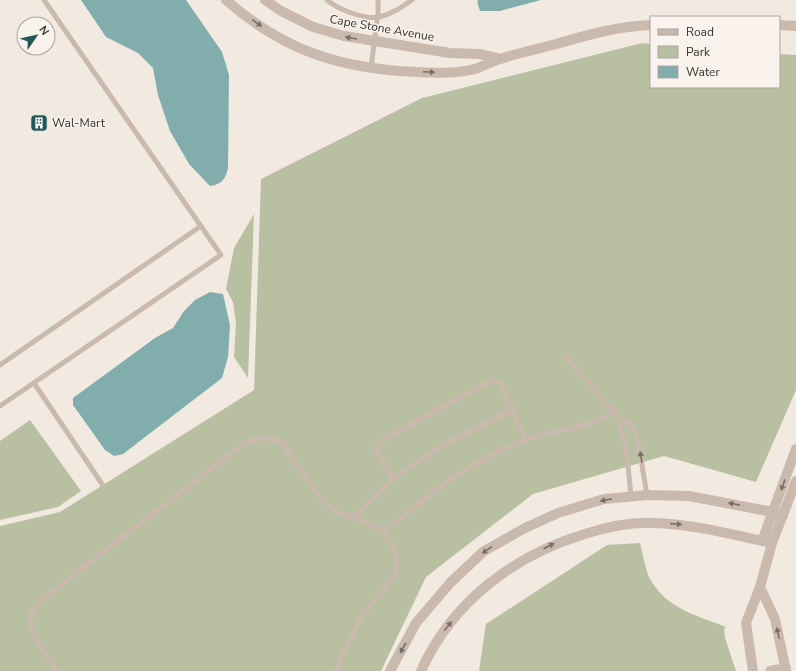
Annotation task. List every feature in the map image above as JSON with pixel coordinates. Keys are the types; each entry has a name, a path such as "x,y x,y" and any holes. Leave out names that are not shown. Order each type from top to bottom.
{"street":[{"name":"Cape Stone Avenue","path":"226,0 259,25 287,43 328,60 371,69 443,73 477,68 501,59 596,33 634,25 650,25"},
{"name":"Cape Stone Avenue","path":"266,0 281,11 313,28 344,36 450,53 479,54 501,59"},
{"path":"780,26 796,26"},
{"path":"762,541 796,449"},
{"path":"753,671 746,623 760,587 772,543 796,481"},
{"path":"390,671 416,624 451,582 484,551 524,528 558,513 604,499 647,495 689,496 773,512 783,516"},
{"path":"421,671 447,626 478,592 514,564 557,542 607,527 652,523 692,525 772,543"},
{"path":"760,587 775,619 786,669 770,671"}],"lane":[{"path":"0,406 221,255 44,0"},
{"path":"327,0 343,10 378,18 394,12 412,0"},
{"path":"371,69 378,18 378,0"},
{"path":"0,365 201,226"},
{"path":"564,355 619,418 627,455 631,496"},
{"path":"393,479 376,450 377,443 492,380 500,383 526,440"},
{"path":"34,383 102,484"},
{"path":"353,518 393,479 439,447 513,409"},
{"path":"384,533 468,466 491,454 526,440 599,422 615,412"},
{"path":"619,418 631,424 637,434 647,495"},
{"path":"57,671 34,635 30,624 30,614 40,601 244,444 256,437 270,437 280,441 318,495 333,510 376,527 384,533 394,547 397,559 396,573 362,616 335,671"}],"green space":[{"path":"642,43 650,44 650,88 780,88 780,54 796,55 796,390 756,482 664,456 533,494 426,577 381,671 0,671 0,526 60,512 254,390 261,179 422,98"},
{"path":"254,214 248,378 234,357 236,323 233,302 226,289 234,248"},
{"path":"30,420 81,491 58,507 0,520 0,441"},
{"path":"640,543 648,575 657,589 665,597 683,610 726,627 724,629 725,638 736,671 479,671 486,624 607,545"}],"water":[{"path":"81,0 186,0 222,52 229,75 228,168 226,176 220,183 210,186 189,164 170,131 158,95 153,68 138,53 106,37"},
{"path":"541,0 500,11 480,11 477,1"},
{"path":"210,292 223,294 230,325 228,357 222,378 123,454 114,456 105,450 73,405 73,398 155,338 173,328 184,311 195,300"}],"place":[{"name":"Wal-Mart","path":"39,123"}]}
